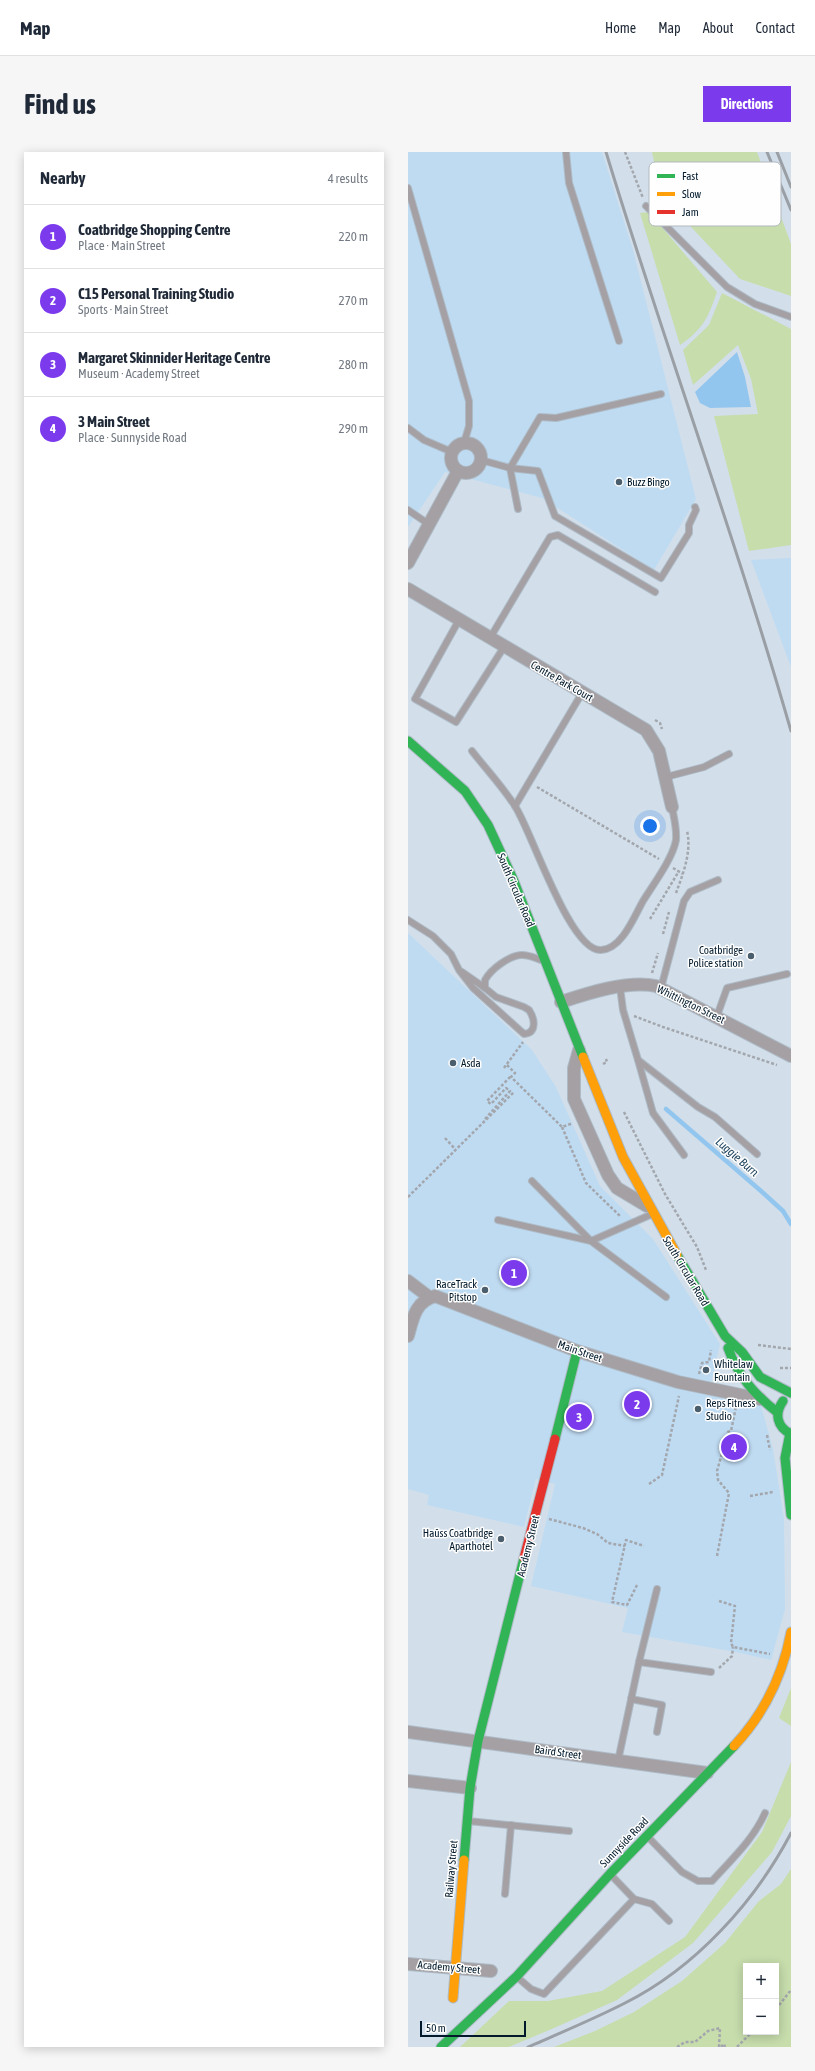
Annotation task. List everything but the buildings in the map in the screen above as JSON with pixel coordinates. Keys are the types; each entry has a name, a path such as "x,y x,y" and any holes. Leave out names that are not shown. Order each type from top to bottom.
{"main road":[{"name":"South Circular Road","path":"408,740 465,791 488,825 513,879 579,1050 623,1157 650,1210 725,1336 732,1360 747,1387 777,1412"},
{"name":"South Circular Road","path":"408,745 420,752"},
{"name":"South Circular Road","path":"725,1336 742,1352 760,1378 791,1394"},
{"name":"Academy Street","path":"478,1741 577,1351"},
{"path":"791,1394 782,1402 777,1412 778,1422 790,1433 785,1458 791,1515"},
{"name":"Sunnyside Road","path":"441,2047 517,1976 610,1874 736,1744 753,1723 777,1682 791,1632"},
{"name":"Railway Street","path":"453,1998 454,1968 470,1788 478,1741"}],"street":[{"path":"464,443 477,448 481,460 477,469 467,474 458,471 451,462 452,452 457,445 464,443"},
{"path":"408,563 458,471"},
{"name":"Centre Park Court","path":"408,589 646,730 659,751 672,807"},
{"name":"Whittington Street","path":"561,1002 600,990 649,984 661,988 717,1016 791,1056"},
{"name":"South Circular Road","path":"579,1050 574,1068 574,1099 583,1120 608,1175 618,1188 650,1210"},
{"name":"Main Street","path":"408,1281 429,1297 435,1296 442,1298 577,1351 696,1386 762,1400"},
{"path":"408,1336 418,1306 422,1301 429,1297"},
{"name":"Baird Street","path":"408,1732 707,1773"},
{"path":"408,1781 470,1788"},
{"name":"Academy Street","path":"408,1964 491,1971"}],"lane":[{"path":"566,152 568,183 619,341"},
{"path":"408,188 469,401 469,426 464,443"},
{"path":"646,206 649,209"},
{"path":"666,226 727,287 755,304 791,317"},
{"path":"518,509 510,468 540,417 556,418 661,394"},
{"path":"408,428 424,440 452,452"},
{"path":"481,460 510,468 538,471 555,516 661,578 689,533 689,525 696,510 694,507"},
{"path":"408,510 430,525"},
{"path":"490,638 550,537 558,535 655,592"},
{"path":"460,620 415,699 456,722 504,647"},
{"path":"515,806 582,693"},
{"path":"472,751 515,806 533,840 565,914 574,930 587,945 596,950 605,950 620,940 666,863 676,841 672,807"},
{"path":"666,777 704,767 730,754"},
{"path":"661,988 684,900 690,892 718,880"},
{"path":"408,920 433,936 451,954 459,970 473,988 500,1014 524,1034 534,1028 533,1016 524,1007 501,999 459,970"},
{"path":"485,988 484,984 487,976 498,966 517,956 528,955 545,961"},
{"path":"717,1016 727,988 787,974"},
{"path":"620,987 623,1010 653,1113 684,1155"},
{"path":"500,1014 501,999"},
{"path":"638,1060 698,1107 715,1117 757,1154"},
{"path":"532,1181 591,1241 666,1297"},
{"path":"498,1220 591,1241 628,1225 650,1210"},
{"path":"618,1761 639,1662 657,1589"},
{"path":"639,1662 712,1672"},
{"path":"631,1699 662,1705 657,1732"},
{"path":"647,1836 682,1872 698,1881 712,1881 742,1849 761,1823 765,1813"},
{"path":"467,1820 570,1831"},
{"path":"505,1894 510,1825"},
{"path":"610,1874 634,1899 652,1904 669,1921"},
{"path":"517,1976 531,1988 544,1994 634,1899"}],"path":[{"path":"625,152 646,206"},
{"path":"648,716 660,723 662,730"},
{"path":"529,782 683,874"},
{"path":"674,901 683,874 689,839 686,825"},
{"path":"650,919 679,871"},
{"path":"662,941 671,907"},
{"path":"649,984 660,948"},
{"path":"623,1010 662,1028 782,1066"},
{"path":"504,1068 522,1044 524,1034"},
{"path":"604,1072 601,1064 607,1062 606,1059"},
{"path":"408,1197 482,1122 510,1091 506,1088 491,1104 487,1101 514,1073 507,1065"},
{"path":"511,1076 562,1127 586,1183 628,1225"},
{"path":"482,1122 514,1092"},
{"path":"623,1110 665,1194 697,1248 708,1276"},
{"path":"562,1127 583,1120"},
{"path":"445,1138 456,1149"},
{"path":"696,1386 702,1363 709,1362 713,1343 725,1336"},
{"path":"753,1345 791,1349"},
{"path":"649,1484 662,1475 679,1396"},
{"path":"732,1404 742,1406"},
{"path":"717,1556 729,1493 718,1480 717,1471 728,1432 731,1432 736,1404"},
{"path":"765,1430 771,1457"},
{"path":"750,1496 778,1492 779,1500 789,1498"},
{"path":"535,1516 582,1528 597,1534 608,1543 625,1546"},
{"path":"637,1585 627,1605 612,1602 626,1540 644,1546"},
{"path":"712,1672 726,1663 732,1656 733,1648 731,1643 735,1606 719,1601"},
{"path":"733,1648 765,1654 786,1654"},
{"path":"779,2005 791,1990"},
{"path":"677,2047 685,2042 695,2042 708,2031 720,2028 720,2047 724,2044 725,2047"},
{"path":"737,2047 749,2035"}],"shaded area":[{"path":"408,152 602,152 633,250 696,499 654,570 542,498 445,472 408,527"},
{"path":"791,558 791,667 751,560"},
{"path":"408,933 532,1050 556,1087 600,1186 653,1239 720,1344 709,1391 760,1402 773,1449 784,1519 785,1609 771,1660 736,1652 622,1632 628,1608 531,1586 555,1484 536,1479 524,1527 427,1505 429,1495 408,1489"}],"green space":[{"path":"652,152 757,152 761,162 654,162"},
{"path":"649,212 649,226 661,226 717,292 711,309 704,322 694,334 680,345 640,213"},
{"path":"781,217 791,244 791,296 740,279 690,226 781,226"},
{"path":"722,293 791,329 791,545 749,551 714,416 758,414 751,379 738,345 693,385 683,350 709,325"},
{"path":"791,1688 791,1726 779,1718"},
{"path":"791,1762 791,1816 772,1852 693,1943 617,2000 509,2047 460,2047 509,2001 548,2001 602,1991 685,1937 762,1832"},
{"path":"791,1869 791,2047 554,2047 595,2031 634,2012 682,1981 725,1943 759,1901 781,1884"}],"water":[{"path":"737,352 745,377 751,407 710,408 700,403 695,392"}],"waterway":[{"name":"Luggie Burn","path":"666,1109 783,1211 791,1224"}],"railway":[{"path":"606,152 747,586 791,731"},
{"path":"767,152 771,162"},
{"path":"777,152 791,187"},
{"path":"781,186 791,210"},
{"path":"528,2047 625,2003 651,1988 699,1952 721,1931 760,1884 791,1833"}],"traffic: fast":[{"path":"408,741 465,791 488,825 513,879 583,1057"},
{"path":"677,1255 725,1336 742,1352 760,1377 791,1393"},
{"path":"728,1348 732,1358 748,1384 777,1412"},
{"path":"555,1439 577,1351"},
{"path":"783,1401 778,1411 778,1420 783,1428 791,1434"},
{"path":"790,1433 785,1458 791,1515"},
{"path":"464,1860 470,1788 478,1741 524,1558"},
{"path":"441,2047 517,1976 610,1874 734,1746"}],"traffic: slow":[{"path":"583,1057 623,1157 677,1255"},
{"path":"734,1746 745,1734 771,1693 783,1663 791,1632"},
{"path":"453,1998 464,1860"}],"traffic: jam":[{"path":"524,1558 555,1439"}],"place":[{"name":"Buzz Bingo","path":"619,482"},
{"name":"Coatbridge Police station","path":"751,956"},
{"name":"Asda","path":"453,1063"},
{"name":"Coatbridge Shopping Centre","path":"514,1273"},
{"name":"RaceTrack Pitstop","path":"485,1290"},
{"name":"Whitelaw Fountain","path":"706,1370"},
{"name":"C15 Personal Training Studio","path":"637,1404"},
{"name":"Reps Fitness Studio","path":"698,1409"},
{"name":"Margaret Skinnider Heritage Centre","path":"579,1417"},
{"name":"3 Main Street","path":"734,1447"},
{"name":"Haŭss Coatbridge Aparthotel","path":"501,1539"}]}
